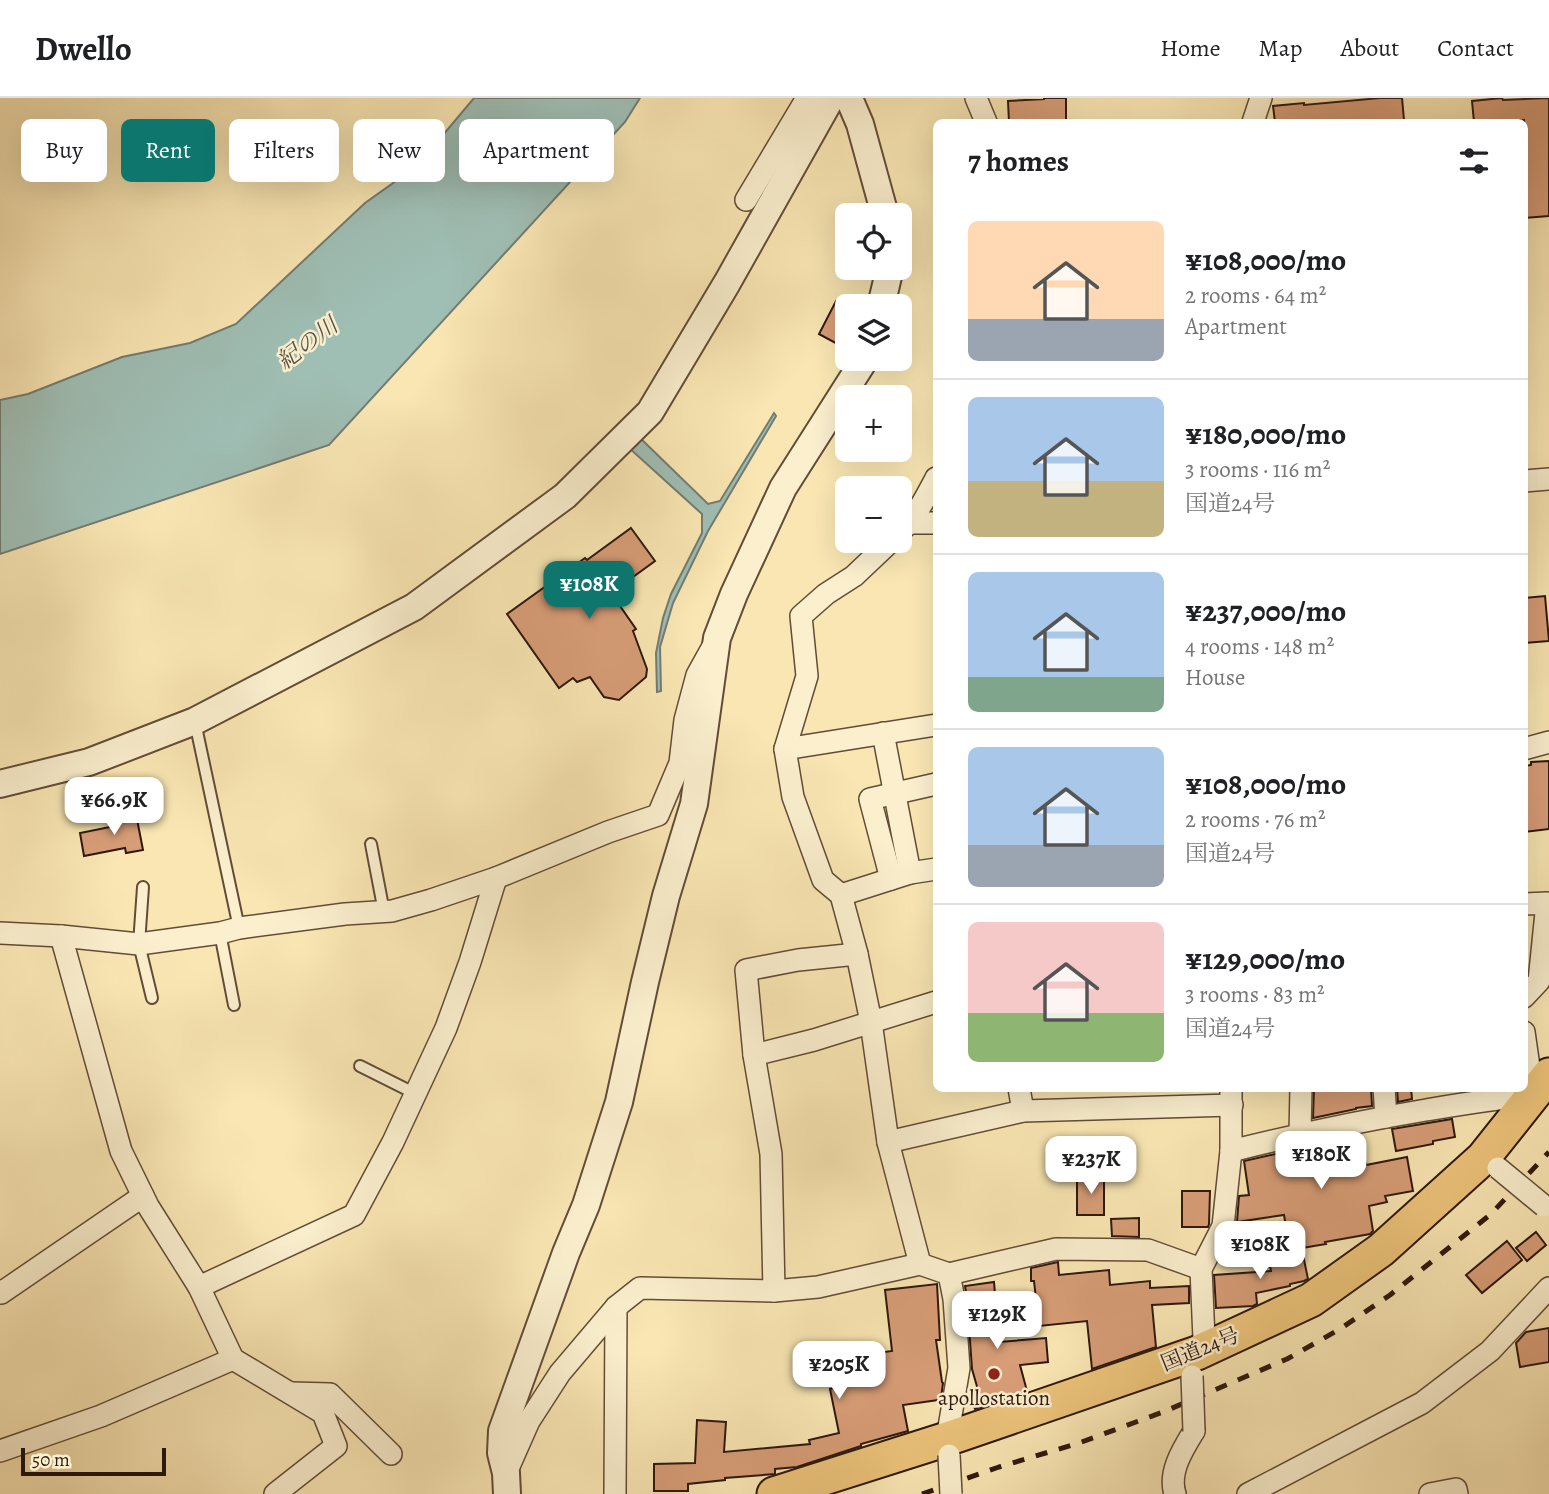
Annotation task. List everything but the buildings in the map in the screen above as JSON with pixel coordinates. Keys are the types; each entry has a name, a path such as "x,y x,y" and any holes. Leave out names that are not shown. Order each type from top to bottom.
{"highway":[{"name":"国道24号","path":"774,1494 948,1447 1194,1365 1311,1300 1381,1250 1490,1163 1541,1085"}],"street":[{"path":"746,200 807,98"},
{"path":"0,784 89,762 195,720 414,607 565,496 650,412 727,283 831,98"},
{"path":"847,98 860,124 882,203"},
{"path":"976,98 985,119"},
{"path":"1254,119 1261,98"},
{"path":"0,933 139,944 345,914 392,911 496,878 608,832 658,815 680,763 685,720 697,675 717,638 734,594 783,488 858,371"},
{"path":"1528,481 1549,479"},
{"path":"912,517 933,484"},
{"path":"912,527 933,523"},
{"path":"878,553 854,576 801,616 807,676 785,749 793,797 823,880 841,895 871,1021 888,1142 920,1264"},
{"path":"507,1484 501,1453 502,1431 586,1205 618,1102 666,896 694,804 717,638"},
{"path":"785,749 933,725"},
{"path":"883,733 894,793"},
{"path":"1528,748 1549,742"},
{"path":"900,876 870,799 933,785"},
{"path":"841,895 900,876 933,870"},
{"path":"199,1287 354,1215 395,1137 446,1028 496,878"},
{"path":"1528,904 1547,903 1537,987"},
{"path":"61,936 121,1151 143,1196 199,1287 233,1359 323,1413 336,1446 275,1494"},
{"path":"774,1291 771,1154 754,1055 746,970 798,960 856,954"},
{"path":"754,1055 814,1040 933,1003"},
{"path":"1528,1044 1541,1085"},
{"path":"1021,1092 1023,1111"},
{"path":"1300,1133 1301,1092"},
{"path":"1384,1092 1386,1117"},
{"path":"1231,1151 1300,1133 1498,1098 1518,1092"},
{"path":"888,1142 1023,1111 1232,1097 1231,1151 1223,1226 1201,1269 1204,1339 1194,1365 1194,1431 1178,1457 1172,1487 1175,1494"},
{"path":"1490,1163 1547,1210"},
{"path":"0,1291 1,1293 143,1196"},
{"path":"507,1484 529,1421 560,1373 617,1307 640,1288 774,1291 818,1287 920,1264 949,1274 1056,1249 1148,1250 1201,1269"},
{"path":"949,1274 954,1299 959,1368 948,1447 951,1494"},
{"path":"1248,1494 1276,1488 1422,1403 1490,1350 1549,1289"},
{"path":"615,1494 617,1307"},
{"path":"0,1451 101,1416 233,1359"},
{"path":"289,1393 330,1394 391,1454"},
{"path":"1430,1494 1456,1489 1457,1494"}],"lane":[{"path":"195,720 230,931 234,1005"},
{"path":"370,844 384,912"},
{"path":"142,887 139,944 152,998"},
{"path":"360,1066 414,1093"}],"water":[{"name":"紀の川","path":"474,98 640,98 614,134 614,119 459,119 459,182 570,182 329,445 0,554 0,400 28,394 122,357 190,343 236,324 365,203 395,182 445,182 445,133"},
{"path":"774,413 776,416 708,531 673,603 660,647 661,691 657,692 656,653 663,618 671,594 702,533 702,514 628,447 638,436 708,504 720,501"}],"railway":[{"path":"922,1494 1079,1443 1163,1412 1287,1359 1340,1329 1390,1295 1491,1214 1549,1152"}],"place":[{"name":"apollostation","path":"994,1374"}]}
